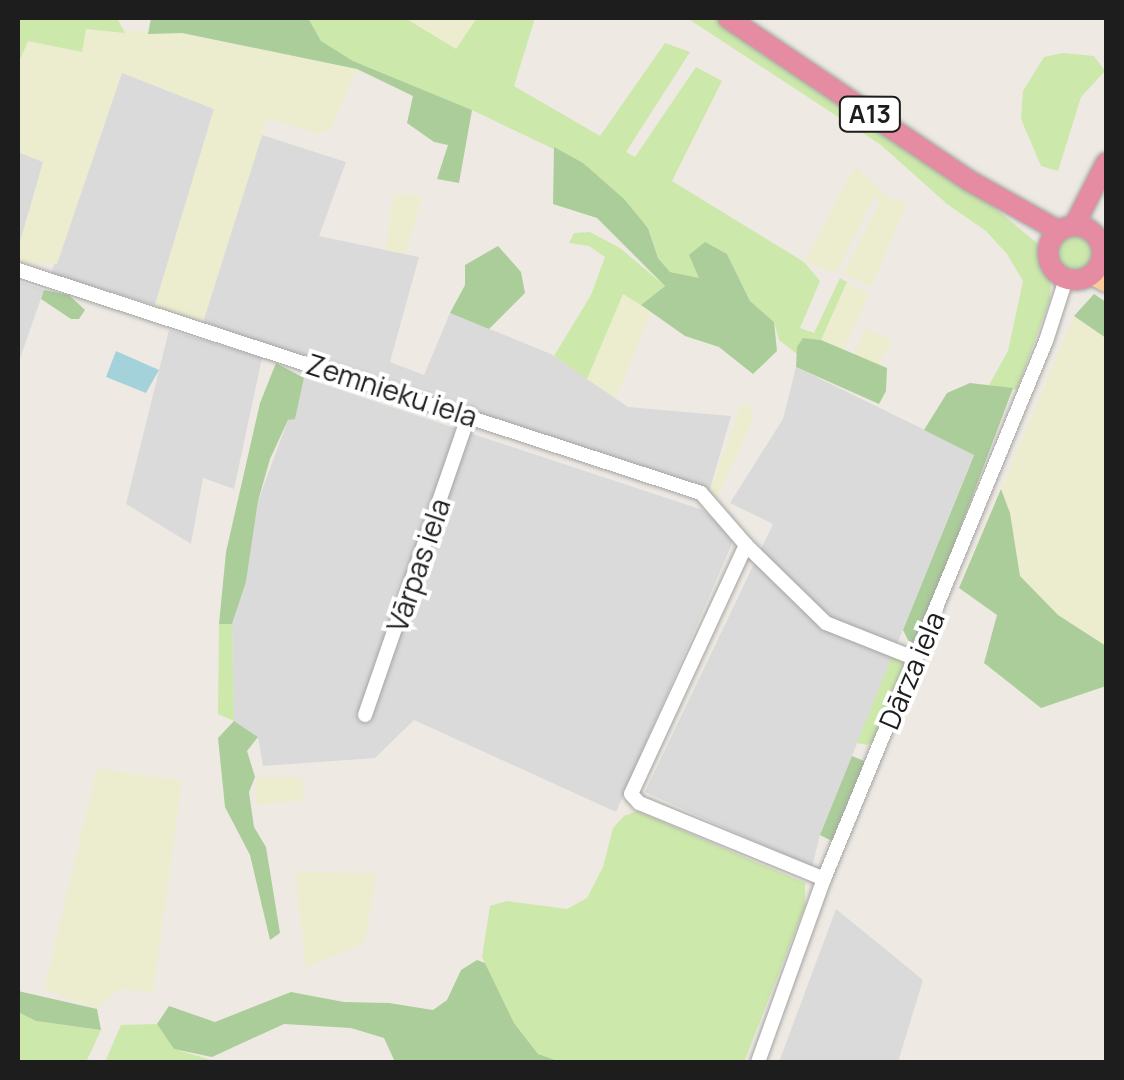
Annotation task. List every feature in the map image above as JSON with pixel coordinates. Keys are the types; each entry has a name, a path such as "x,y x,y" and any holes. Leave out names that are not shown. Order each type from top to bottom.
{"highway":[{"name":"A13","path":"728,18 968,180 1069,233 1053,269 1066,279"},
{"path":"1069,233 1106,163"},
{"path":"1069,233 1106,184"},
{"path":"1066,279 1102,270 1101,244 1069,233"}],"street":[{"name":"Zemnieku iela","path":"18,270 469,414 701,493 826,623 916,659"},
{"name":"Dārza iela","path":"758,1062 824,878 1046,341 1066,279"},
{"name":"Vārpas iela","path":"365,715 469,414"},
{"path":"746,544 631,794 639,803 824,878"}],"shaded area":[{"path":"121,72 214,109 155,305 51,274"},
{"path":"262,135 346,162 319,236 419,257 390,362 424,375 450,313 551,354 628,407 731,416 710,489 716,501 203,322"},
{"path":"18,152 44,162 18,249"},
{"path":"18,281 44,290 18,364"},
{"path":"169,330 262,358 234,489 203,478 191,544 126,504"},
{"path":"796,367 974,454 820,835 812,867 645,792 773,524 730,503 783,419"},
{"path":"304,378 703,510 734,539 616,812 414,720 375,758 263,766 258,737 234,721 232,624 246,582 258,501 288,420 295,418"},
{"path":"836,909 923,980 898,1062 779,1062"}],"green space":[{"path":"18,18 117,18 125,33 86,29 82,52 28,41 18,64"},
{"path":"151,18 308,18 321,41 353,61 472,110 459,183 437,179 448,145 434,142 407,123 413,96 357,69 182,33 148,34"},
{"path":"308,18 405,18 456,49 477,18 535,18 514,86 600,136 665,43 690,52 626,152 635,157 696,67 722,81 672,181 804,262 820,281 800,328 814,333 840,278 847,282 821,340 803,338 797,354 779,340 774,322 750,301 727,254 700,279 670,272 658,258 648,227 583,163 472,110 353,61 321,41"},
{"path":"405,18 477,18 456,50"},
{"path":"687,18 715,18 984,199 1038,244 1051,281 1050,299 1017,390 989,385 1008,351 1023,281 1007,254 986,231 947,204 881,145"},
{"path":"86,28 182,33 357,69 331,128 319,134 267,119 203,322 155,305 214,109 122,73 57,264 18,263 18,249 43,162 18,152 18,64 27,41 81,52"},
{"path":"1063,53 1094,56 1105,71 1081,97 1058,171 1041,166 1021,119 1023,91 1044,57"},
{"path":"554,147 583,163 624,199 648,228 658,258 670,272 699,278 689,255 705,242 727,254 750,301 774,322 777,351 753,374 719,347 685,336 641,305 665,286 597,218 553,204"},
{"path":"855,166 887,196 907,204 871,287 843,273 880,202 875,196 836,273 804,262"},
{"path":"394,194 422,196 406,254 385,250"},
{"path":"590,232 620,248 665,286 641,305 623,294 587,379 554,356 591,295 605,257 589,246 569,243 574,233"},
{"path":"1076,234 1089,240 1095,253 1089,266 1076,272 1063,266 1057,253 1063,240"},
{"path":"498,246 521,272 525,293 489,329 450,313 465,285 465,265"},
{"path":"847,282 869,294 843,351 821,340"},
{"path":"44,290 69,295 85,310 79,319 71,319 41,299"},
{"path":"623,294 651,312 616,398 587,379"},
{"path":"1094,294 1106,302 1106,338 1074,316"},
{"path":"1074,316 1106,338 1106,646 1058,615 1020,576 1010,513 1001,489"},
{"path":"865,328 893,340 879,365 854,354"},
{"path":"803,338 821,340 887,368 886,391 879,404 796,367 797,347"},
{"path":"276,363 304,378 295,419 288,420 270,459 258,501 246,582 232,624 219,624 226,552 260,403"},
{"path":"970,383 1013,388 918,641 911,646 903,630 974,455 924,430 947,393"},
{"path":"748,404 754,417 716,501 710,489 741,405"},
{"path":"1001,489 1010,513 1020,576 1058,615 1106,646 1106,686 1041,708 984,663 997,615 959,588"},
{"path":"219,624 232,624 234,721 218,714"},
{"path":"892,656 909,661 873,741 868,745 857,743"},
{"path":"234,721 258,737 247,751 255,777 249,792 254,827 266,847 280,933 270,940 250,855 225,807 218,738"},
{"path":"852,756 864,761 865,770 834,842 820,835"},
{"path":"97,768 182,781 153,993 119,989 97,1009 44,989"},
{"path":"255,777 302,777 304,801 256,805"},
{"path":"637,811 805,883 805,906 744,1062 561,1062 538,1054 514,1023 482,957 490,906 507,901 567,909 587,898 603,867 613,828 624,816"},
{"path":"295,871 376,874 365,942 306,968"},
{"path":"477,960 485,963 514,1023 538,1054 561,1062 395,1062 384,1038 351,1028 284,1024 212,1057 174,1049 157,1024 169,1006 215,1022 291,992 344,1002 389,1003 433,1010 447,1000 461,970"},
{"path":"18,991 97,1009 101,1030 36,1021 18,1012"},
{"path":"18,1012 36,1021 101,1030 86,1062 18,1062"},
{"path":"157,1024 174,1049 218,1062 105,1062 121,1025"}],"water":[{"path":"116,351 159,370 146,393 106,377"}]}
